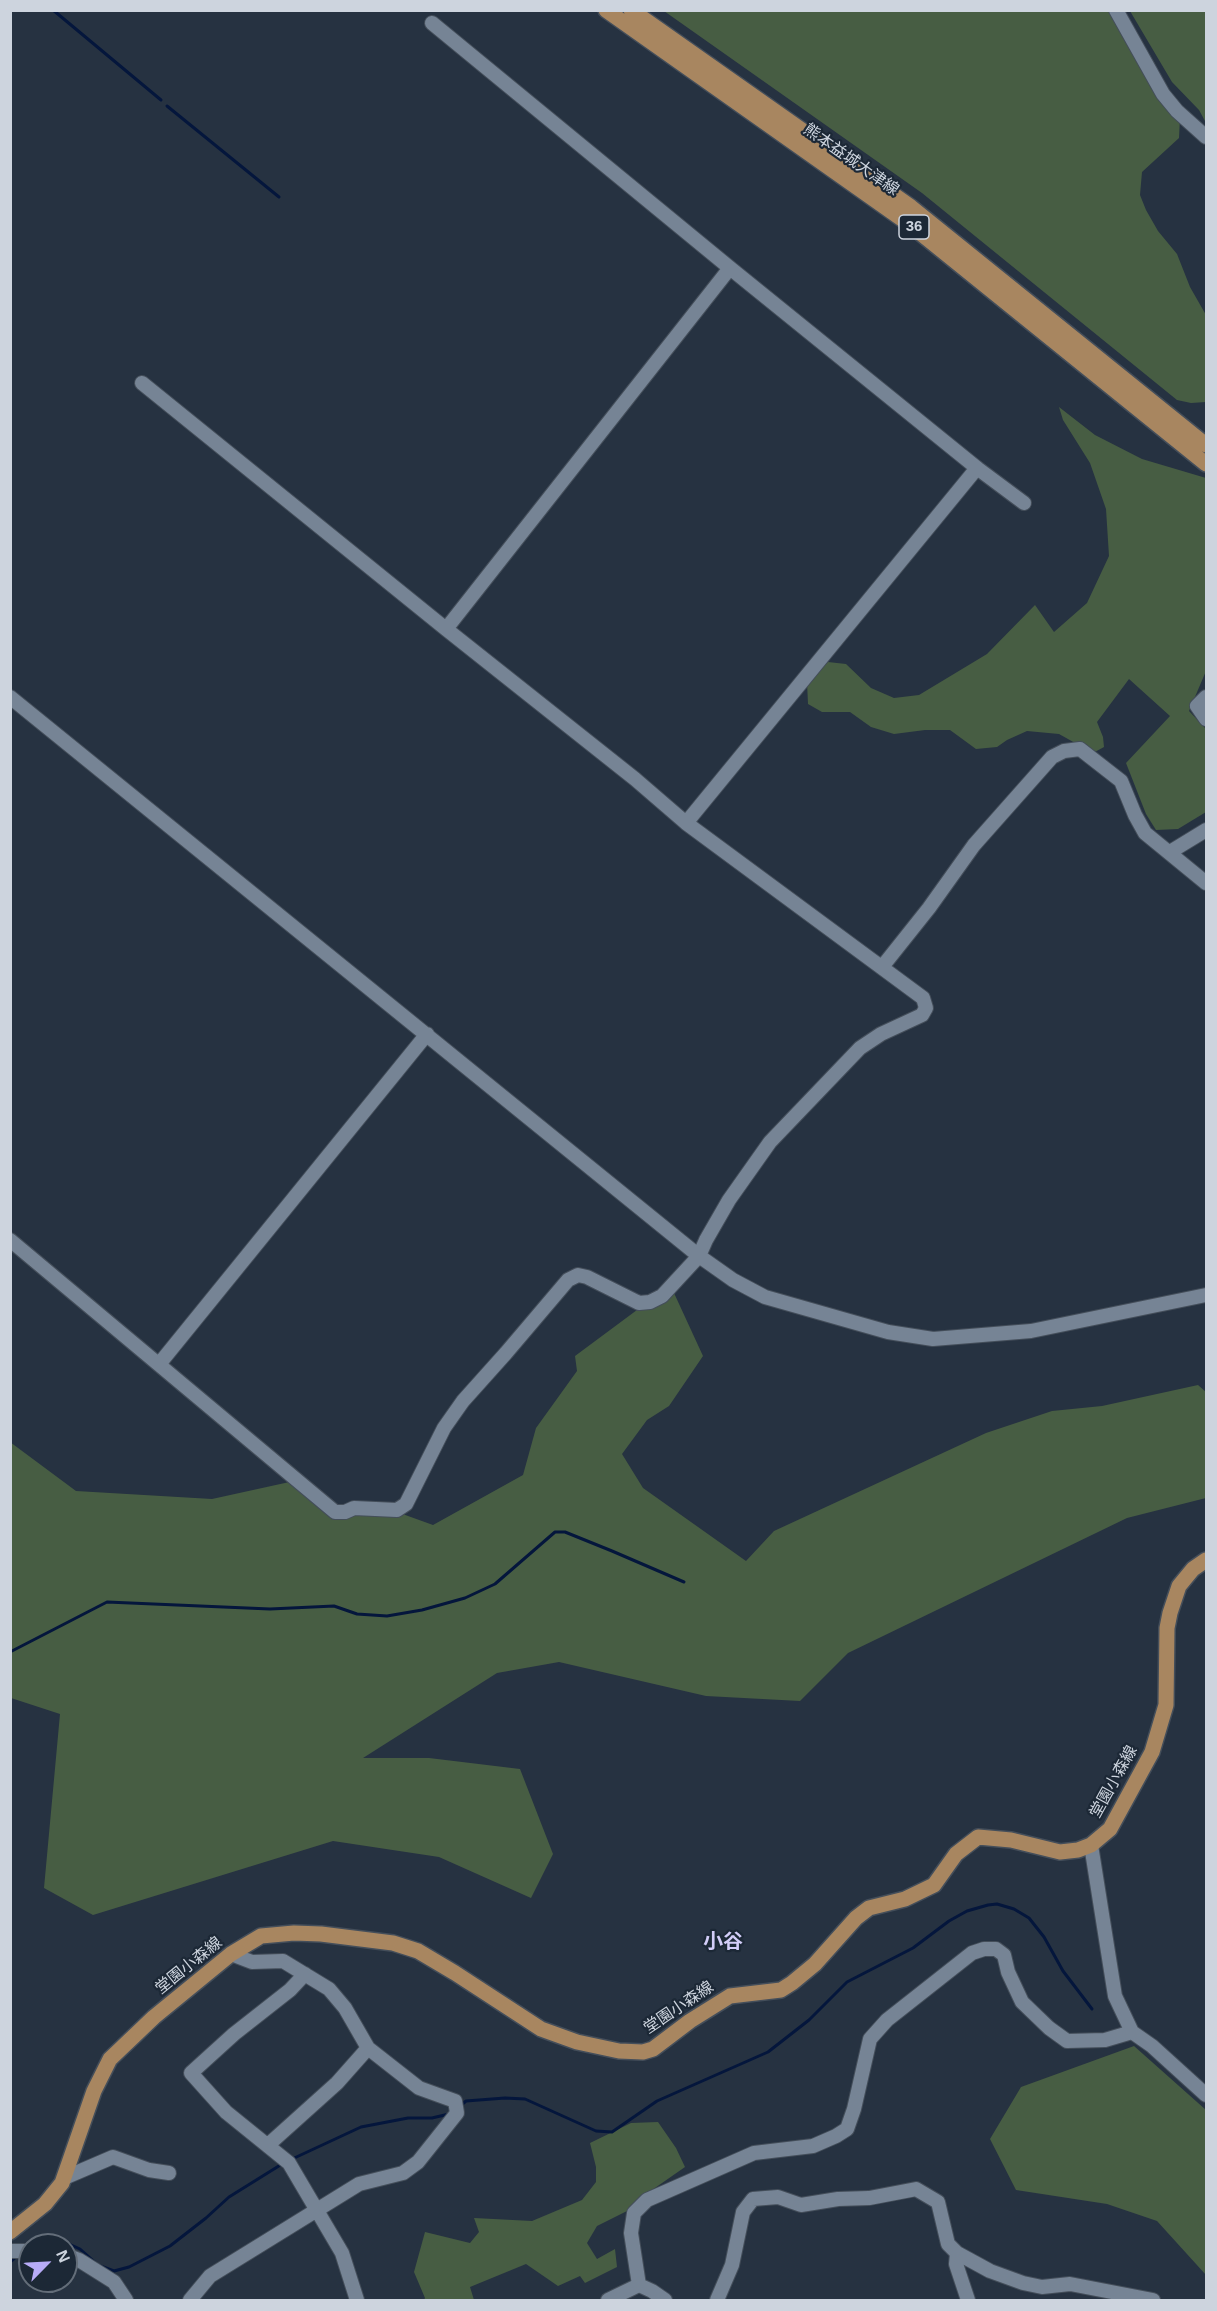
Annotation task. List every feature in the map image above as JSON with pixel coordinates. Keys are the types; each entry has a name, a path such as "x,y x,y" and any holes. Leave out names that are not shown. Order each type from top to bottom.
{"main road":[{"name":"熊本益城大津線","path":"606,10 909,224 1206,464"},
{"name":"熊本益城大津線","path":"631,10 910,207 1206,445"},
{"name":"堂園小森線","path":"10,2232 45,2204 64,2178 94,2091 110,2059 154,2017 231,1954 261,1936 321,1934 393,1943 418,1952 455,1972 541,2029 577,2042 619,2051 642,2052 653,2049 730,1996 781,1990 792,1983 815,1964 856,1918 869,1908 904,1899 934,1885 956,1854 978,1837 1011,1840 1060,1852 1078,1850 1091,1845 1110,1829 1152,1752 1166,1705 1167,1628 1170,1613 1179,1586 1193,1569 1206,1560"}],"street":[{"path":"1116,10 1163,94 1177,111 1206,135"},
{"path":"432,23 730,268 977,468 1024,503"},
{"path":"446,629 730,268"},
{"path":"10,1240 335,1512 345,1512 354,1508 397,1510 406,1504 444,1428 463,1401 568,1280 578,1275 587,1277 639,1304 662,1296 699,1256 729,1200 770,1142 860,1048 881,1034 922,1015 926,1008 923,998 686,823 635,779 142,383"},
{"path":"686,823 977,468"},
{"path":"10,697 699,1256 733,1280 765,1296 888,1332 933,1339 1031,1331 1205,1296"},
{"path":"1206,697 1197,706 1206,719"},
{"path":"882,967 974,845 1052,757 1064,751 1080,749 1121,781 1145,833 1206,883"},
{"path":"1170,852 1206,830"},
{"path":"160,1364 427,1034"},
{"path":"1091,1845 1115,1996 1132,2032 1152,2046 1206,2095"},
{"path":"639,2285 631,2233 634,2213 647,2200 754,2153 813,2146 836,2136 847,2128 854,2109 870,2039 886,2020 972,1953 984,1949 996,1949 1004,1955 1008,1972 1022,2002 1066,2041 1105,2040 1132,2032"},
{"path":"190,2301 210,2276 316,2209 359,2184 403,2173 418,2162 457,2113 455,2101 419,2088 368,2048 340,2002 329,1989 283,1961 252,1962 231,1954"},
{"path":"305,1974 290,1990 234,2034 191,2073 226,2112 289,2163 342,2253 357,2301"},
{"path":"268,2145 337,2083 368,2048"},
{"path":"64,2178 113,2157 149,2170 169,2173"},
{"path":"717,2301 732,2265 743,2212 753,2199 778,2197 801,2205 838,2199 869,2198 916,2189 938,2202 948,2244 957,2253 990,2271 1042,2287 1070,2284 1154,2301"},
{"path":"957,2253 956,2264 968,2301"},
{"path":"78,2261 114,2282 126,2301"},
{"path":"608,2301 639,2285"},
{"path":"639,2285 652,2291 664,2301"}],"green space":[{"path":"664,11 1124,11 1154,62 1180,118 1179,138 1142,172 1140,195 1158,231 1177,254 1190,287 1206,315 1206,402 1191,403 1177,400 922,193"},
{"path":"1130,11 1206,11 1205,121 1199,110 1172,82"},
{"path":"1059,407 1095,435 1142,459 1206,478 1206,671 1189,711 1206,729 1206,812 1178,829 1156,830 1146,814 1126,763 1170,716 1129,679 1097,722 1104,747 1093,753 1059,734 1027,731 997,747 976,749 950,730 894,734 871,727 850,712 822,712 808,704 807,682 828,662 846,664 871,688 894,698 919,695 987,654 1035,605 1054,632 1087,603 1109,556 1106,509 1090,463 1063,420"},
{"path":"674,1293 703,1356 669,1406 647,1420 622,1454 643,1488 746,1561 774,1531 986,1433 1052,1411 1102,1406 1198,1385 1206,1392 1206,1498 1127,1518 848,1653 800,1701 706,1696 559,1662 497,1673 363,1758 429,1758 520,1769 553,1854 531,1898 439,1857 333,1841 93,1915 44,1888 60,1714 11,1698 10,1442 76,1491 212,1499 294,1481 345,1514 397,1512 433,1525 523,1475 536,1428 577,1371 575,1356 641,1307 661,1302"},
{"path":"1134,2046 1206,2110 1206,2275 1157,2221 1107,2204 1016,2190 990,2139 1021,2087"},
{"path":"658,2122 676,2148 685,2167 627,2211 597,2226 587,2243 597,2259 615,2249 617,2267 585,2283 580,2276 558,2286 526,2264 470,2287 474,2300 424,2300 414,2272 425,2232 470,2243 479,2232 474,2218 532,2221 582,2200 596,2182 596,2167 590,2143 631,2123"}],"waterway":[{"path":"53,10 161,100"},
{"path":"167,106 279,197"},
{"path":"10,1652 107,1602 270,1609 334,1606 357,1614 387,1616 422,1610 465,1598 495,1584 555,1532 565,1532 684,1582"},
{"path":"459,2107 466,2101 525,2099 596,2131 612,2132 657,2101 768,2052 809,2020 847,1982 913,1948 949,1921 967,1911 988,1905 997,1904 1014,1909 1029,1918 1044,1937 1063,1971 1092,2009"},
{"path":"290,2160 361,2127 408,2118 432,2118 449,2114"},
{"path":"78,2248 98,2265 114,2271 129,2267 170,2246 229,2197 282,2164"},
{"path":"10,2262 17,2256"}],"district":[{"name":"小谷","path":"723,1942"}]}
